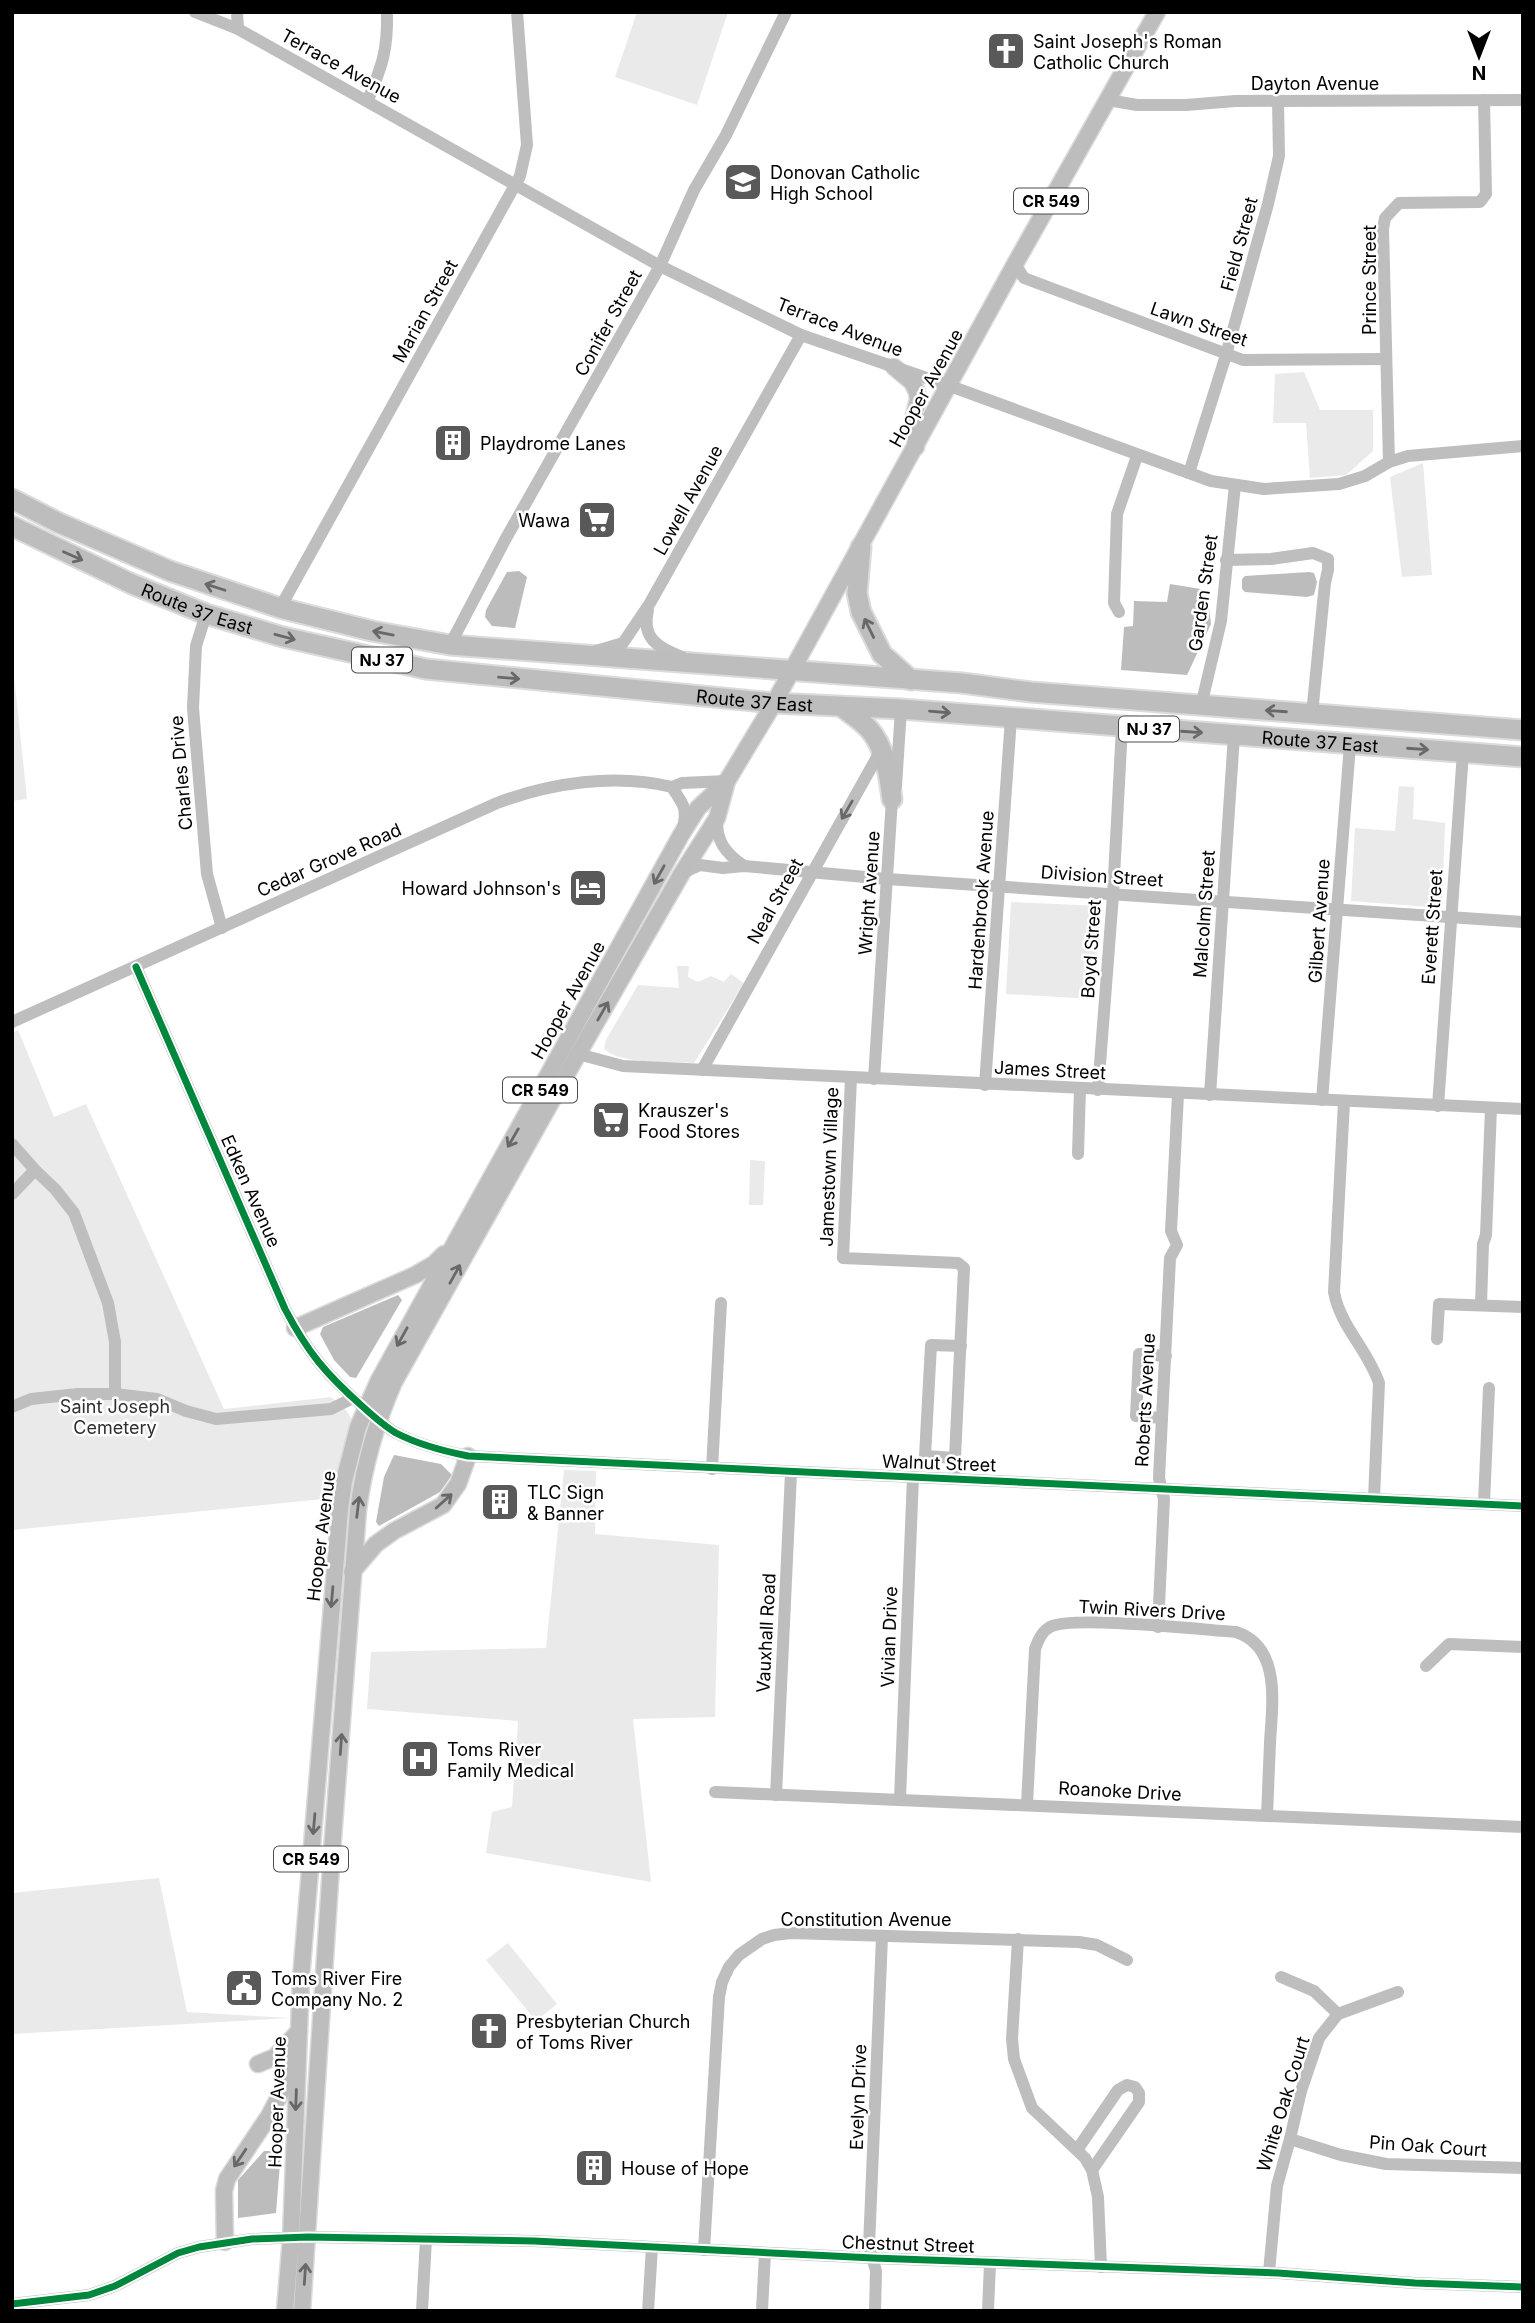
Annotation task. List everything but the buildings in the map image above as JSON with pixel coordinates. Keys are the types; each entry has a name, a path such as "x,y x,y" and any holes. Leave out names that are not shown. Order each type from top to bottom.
{"highway":[{"name":"Route 37 East","path":"12,499 170,571 280,608 351,626 450,645 1523,730"},
{"name":"Route 37 East","path":"12,526 132,584 206,614 283,637 426,669 774,703 901,709 1523,757"},
{"path":"861,547 856,593 861,612 882,654 911,680"},
{"path":"842,707 870,729 888,770 892,799"}],"main road":[{"name":"Hooper Avenue","path":"285,2311 291,2238 301,1991 340,1509 358,1427 359,1404 379,1380 681,835 698,808 727,781 774,703 1157,12"},
{"path":"894,367 912,382 917,392 913,421 916,447"},
{"name":"Hooper Avenue","path":"302,2311 352,1572 363,1475 378,1421 394,1382 578,1054 682,873 718,818 727,781"},
{"path":"295,1328 415,1275 434,1264 451,1247"},
{"path":"352,1572 376,1544 394,1531 443,1505 458,1484 468,1457"},
{"path":"301,1991 312,1974 317,1927 332,1851"},
{"path":"258,2064 275,2057 299,2031"},
{"path":"225,2242 224,2191 227,2179 269,2116 283,2089 299,2031"}],"street":[{"name":"Terrace Avenue","path":"195,12 238,29 368,100 660,266 801,335 1211,481 1264,489 1339,484 1365,477 1389,462 1408,456 1523,446"},
{"path":"237,12 238,29"},
{"path":"368,100 382,68 388,40 387,12"},
{"name":"Marian Street","path":"280,608 516,185 527,145 517,12"},
{"name":"Conifer Street","path":"450,645 505,540 660,266 694,190 726,135 786,12"},
{"name":"Dayton Avenue","path":"1108,100 1137,105 1186,106 1235,101 1523,100"},
{"name":"Prince Street","path":"1389,462 1383,229 1385,218 1399,204 1480,202 1486,194 1484,100"},
{"name":"Field Street","path":"1189,473 1226,355 1268,204 1279,156 1278,101"},
{"name":"Lawn Street","path":"1015,264 1024,278 1243,360 1387,359"},
{"name":"Lowell Avenue","path":"583,655 623,643 650,604 801,335"},
{"path":"1119,612 1114,603 1117,514 1137,456"},
{"name":"Garden Street","path":"1201,706 1221,621 1235,485"},
{"path":"1227,560 1271,559 1313,553 1328,559 1312,714"},
{"path":"650,604 646,621 648,632 655,643 667,651 702,664"},
{"name":"Charles Drive","path":"206,614 196,646 192,708 207,874 222,928"},
{"name":"Wright Avenue","path":"874,1079 892,799 896,786 901,709"},
{"name":"Hardenbrook Avenue","path":"985,1085 1011,718"},
{"name":"Boyd Street","path":"1098,1090 1113,895 1122,727"},
{"name":"Malcolm Street","path":"1210,1095 1234,735"},
{"name":"Gilbert Avenue","path":"1322,1100 1350,745"},
{"name":"Neal Street","path":"702,1070 881,750"},
{"name":"Everett Street","path":"1438,1106 1462,752"},
{"name":"Cedar Grove Road","path":"12,1022 485,808 522,794 563,784 603,781 672,787 682,783 727,781"},
{"path":"672,787 682,801 686,813 681,835"},
{"path":"718,818 717,832 722,847 744,866"},
{"name":"Division Street","path":"682,873 700,865 723,868 744,866 887,879 1523,922"},
{"name":"Edken Avenue","path":"136,967 295,1328 331,1379 359,1404"},
{"name":"James Street","path":"578,1054 623,1066 1523,1109"},
{"name":"Jamestown Village","path":"851,1078 843,1258 958,1263 964,1268 954,1479"},
{"path":"1078,1154 1080,1089"},
{"name":"Roberts Avenue","path":"1158,1627 1164,1499 1158,1483 1170,1258 1163,1244 1171,1231 1178,1094"},
{"path":"1344,1102 1334,1292 1336,1306 1374,1367 1379,1383 1374,1498"},
{"path":"1481,1305 1491,1108"},
{"path":"12,1144 74,1213 108,1303 115,1342 116,1394"},
{"path":"12,1194 35,1170"},
{"path":"712,1469 721,1303"},
{"path":"1437,1339 1439,1304 1523,1307"},
{"path":"955,1458 925,1456 931,1345 961,1346"},
{"path":"1162,1418 1136,1416 1139,1354 1166,1356"},
{"path":"1484,1503 1489,1388"},
{"path":"12,1407 31,1399 78,1394 116,1394 157,1399 216,1419 359,1404"},
{"name":"Walnut Street","path":"359,1404 395,1432 429,1447 468,1457 1523,1506"},
{"name":"Vauxhall Road","path":"776,1794 790,1473"},
{"name":"Vivian Drive","path":"900,1799 913,1478"},
{"name":"Twin Rivers Drive","path":"1027,1804 1035,1649 1043,1633 1058,1624 1079,1622 1236,1632 1250,1637 1261,1648 1268,1664 1272,1688 1267,1815"},
{"path":"1426,1666 1449,1644 1523,1647"},
{"name":"Roanoke Drive","path":"715,1792 1523,1827"},
{"name":"Constitution Avenue","path":"704,2250 719,1997 729,1967 749,1946 774,1935 791,1933 1018,1939 1097,1945 1126,1961"},
{"name":"Evelyn Drive","path":"875,2311 877,2271 869,2246 882,1937"},
{"path":"1018,1939 1012,2039 1014,2059 1032,2108 1085,2158 1092,2171 1098,2197 1101,2267"},
{"path":"1281,1977 1314,1991 1338,2014 1398,1992"},
{"name":"White Oak Court","path":"1269,2272 1277,2186 1301,2091 1319,2038 1338,2014"},
{"path":"1077,2150 1118,2090 1127,2085 1135,2087 1139,2093 1139,2102 1092,2171"},
{"name":"Pin Oak Court","path":"1290,2139 1341,2155 1385,2164 1523,2168"},
{"name":"Chestnut Street","path":"12,2304 89,2295 115,2287 178,2253 225,2242 308,2237 534,2241 990,2263 1269,2272 1415,2283 1523,2287"},
{"path":"422,2311 426,2239"},
{"path":"648,2311 652,2247"},
{"path":"762,2311 765,2253"},
{"path":"988,2311 990,2263"}],"green space":[{"path":"637,12 728,12 697,105 615,77"},
{"path":"1304,372 1320,410 1373,410 1373,451 1346,475 1310,478 1306,423 1273,423 1275,374"},
{"path":"1423,463 1432,575 1402,577 1390,477"},
{"path":"12,657 27,799 12,801"},
{"path":"1399,786 1414,787 1413,819 1445,823 1442,908 1351,901 1355,828 1395,831"},
{"path":"1011,902 1101,906 1093,999 1006,994"},
{"path":"677,966 689,966 688,977 698,982 711,976 724,982 731,974 744,983 694,1063 632,1060 610,1053 604,1048 606,1040 638,985 679,988"},
{"name":"Saint Joseph Cemetery","path":"18,1030 54,1117 86,1104 224,1409 331,1397 348,1413 352,1425 333,1498 12,1530 12,1033"},
{"path":"750,1160 765,1161 763,1205 749,1205"},
{"path":"564,1470 596,1471 595,1534 719,1545 715,1717 633,1719 651,1882 486,1853 492,1812 512,1807 518,1721 367,1709 371,1652 546,1648"},
{"path":"159,1878 187,2012 290,2018 12,2034 12,1893"},
{"path":"508,1943 557,2004 536,2021 486,1960"}],"shaded area":[{"path":"519,571 527,577 515,628 492,626 485,617 486,610 507,572"},
{"path":"1314,573 1317,582 1314,595 1307,597 1245,592 1242,589 1242,579 1245,576"},
{"path":"1170,584 1207,590 1211,624 1187,675 1121,670 1124,627 1133,626 1134,601 1167,602"},
{"path":"398,1295 402,1300 356,1378 350,1377 334,1360 320,1334 323,1327"},
{"path":"394,1455 441,1464 452,1475 440,1492 379,1526 376,1522 384,1477"},
{"path":"264,2151 281,2151 276,2213 238,2218 238,2180"}],"cycle path":[{"path":"136,967 293,1324 310,1351 338,1384 383,1424 413,1441 468,1456 1523,1506"},
{"path":"12,2304 89,2295 115,2286 178,2253 199,2247 252,2239 308,2237 534,2241 873,2258 1278,2273 1415,2283 1523,2287"}],"place":[{"name":"Saint Joseph's Roman Catholic Church","path":"1006,51"},
{"name":"Donovan Catholic High School","path":"743,182"},
{"name":"Playdrome Lanes","path":"453,443"},
{"name":"Wawa","path":"597,520"},
{"name":"Howard Johnson's","path":"588,888"},
{"name":"Krauszer's Food Stores","path":"611,1120"},
{"name":"TLC Sign & Banner","path":"500,1502"},
{"name":"Toms River Family Medical","path":"420,1759"},
{"name":"Toms River Fire Company No. 2","path":"244,1988"},
{"name":"Presbyterian Church of Toms River","path":"489,2031"},
{"name":"House of Hope","path":"594,2168"}]}
